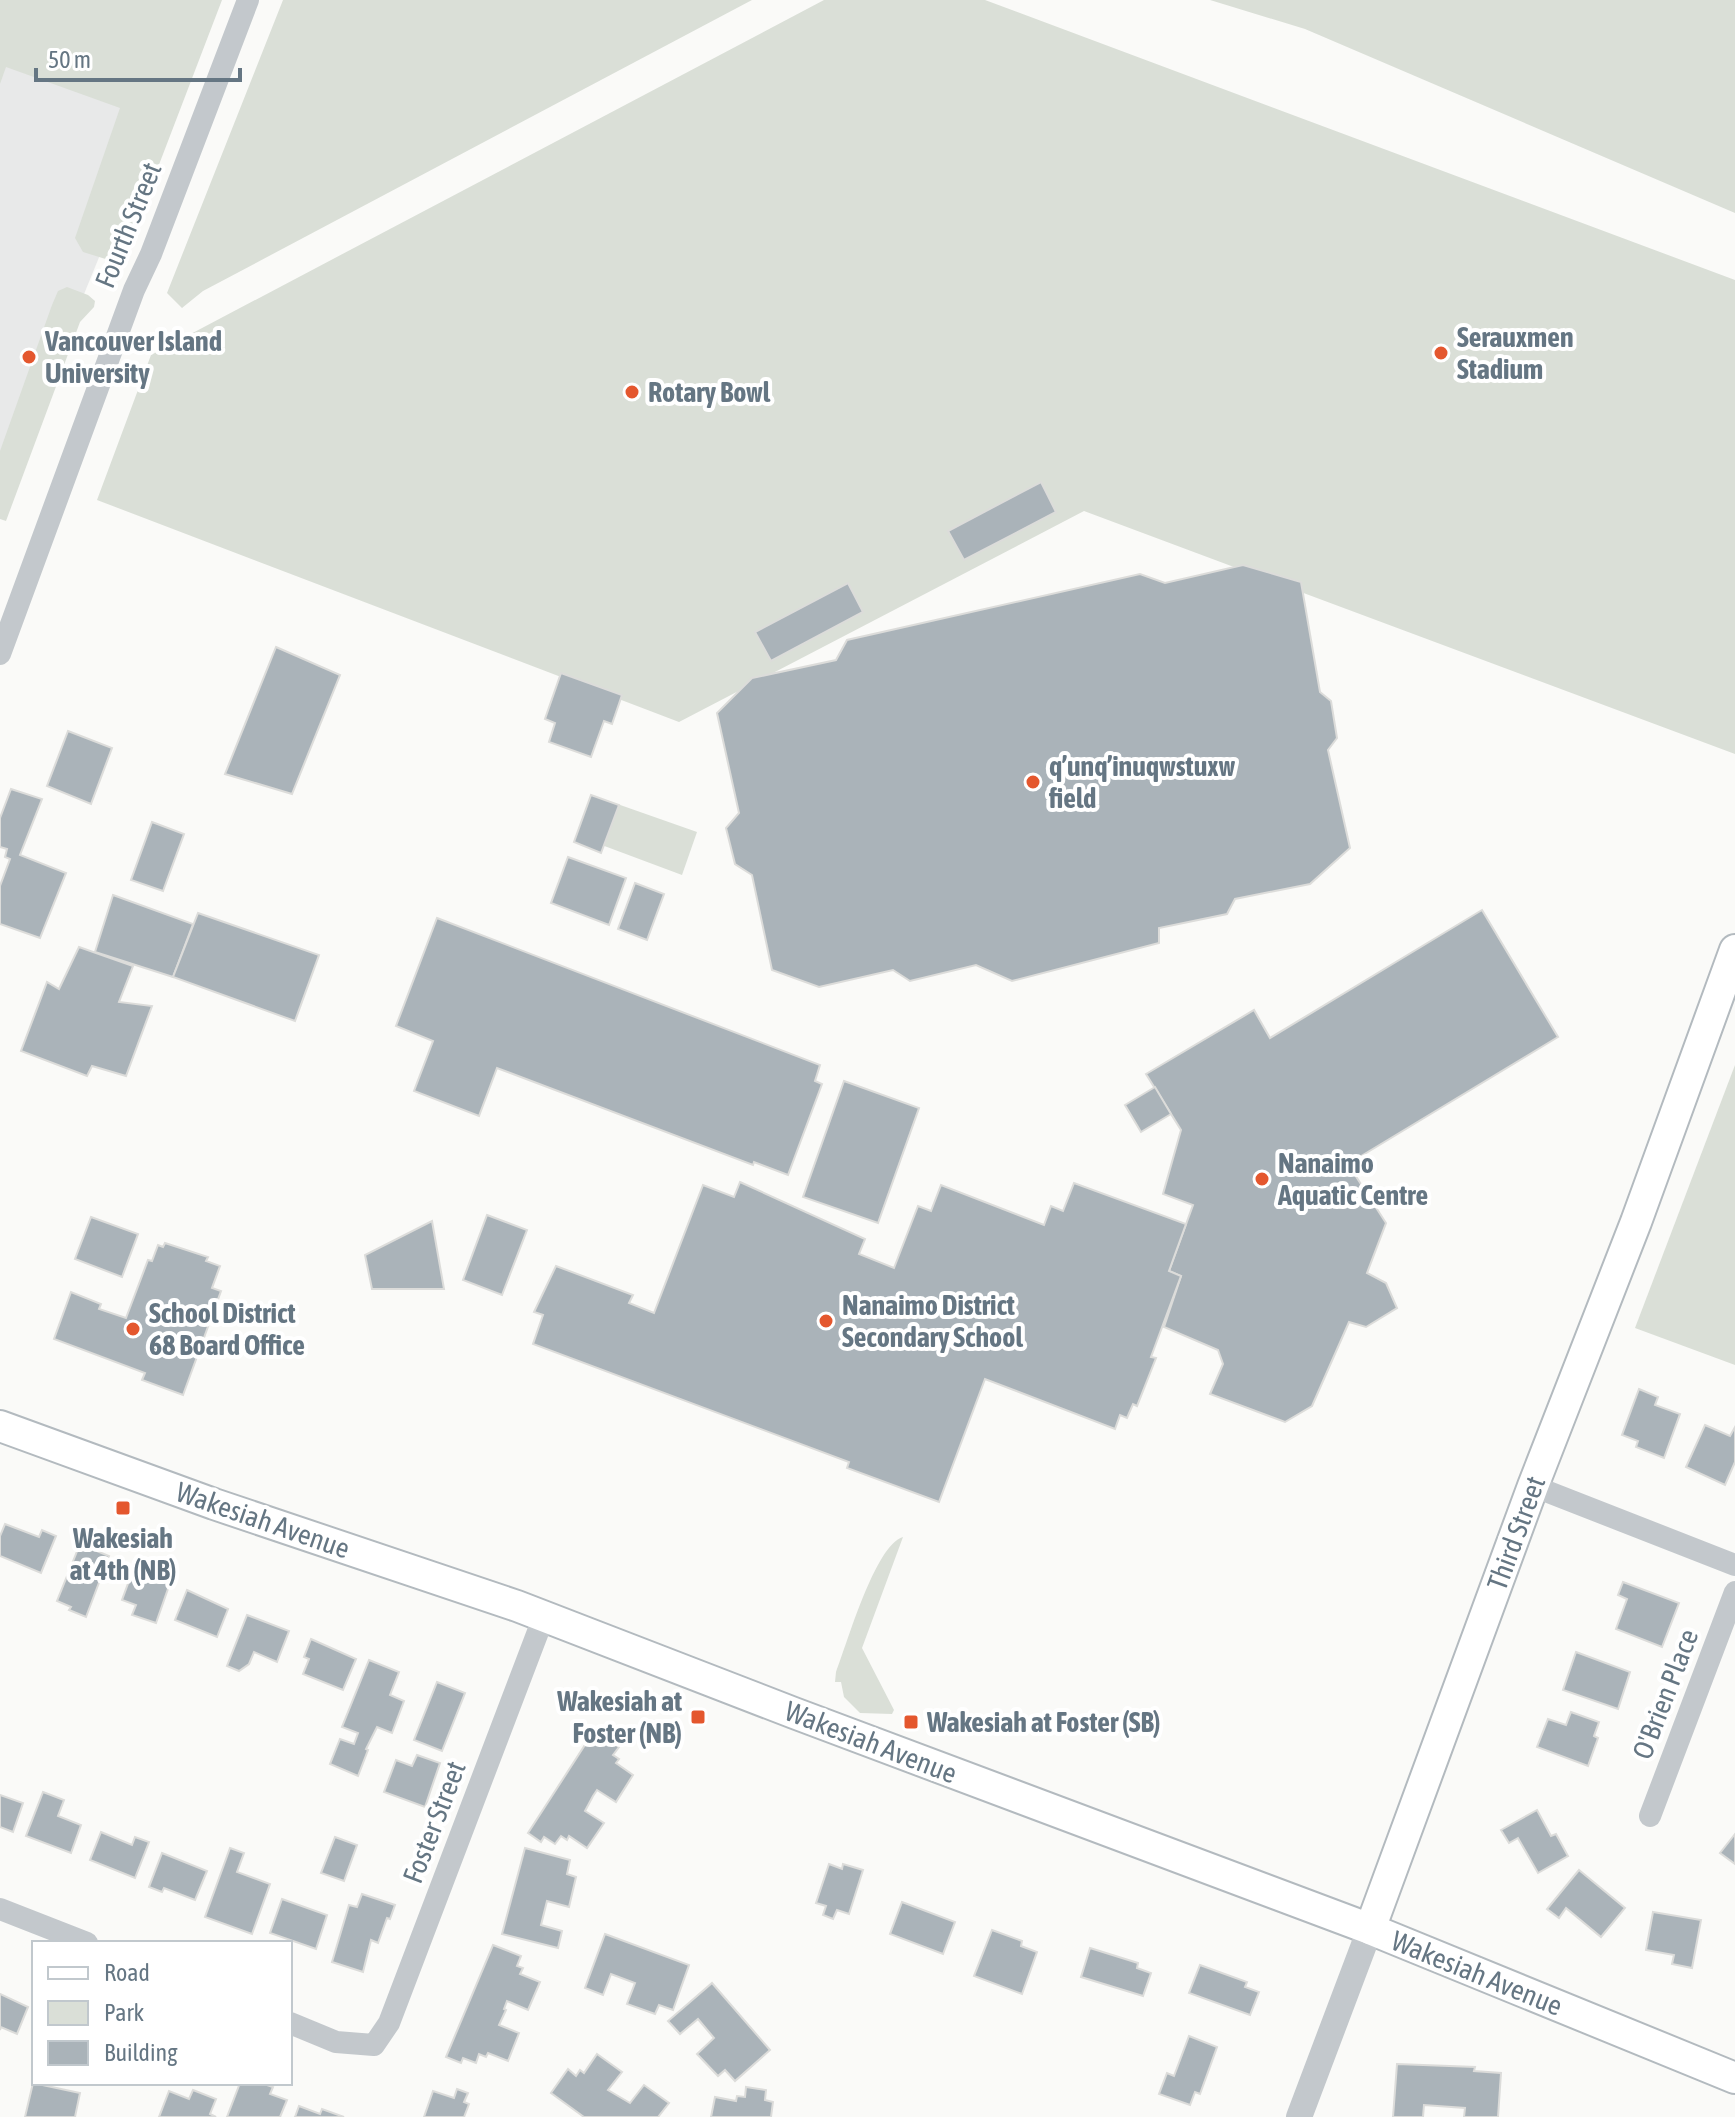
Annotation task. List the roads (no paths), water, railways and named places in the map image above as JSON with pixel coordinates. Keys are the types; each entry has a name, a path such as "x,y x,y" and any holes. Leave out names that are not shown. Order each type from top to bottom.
{"main road":[{"name":"Third Street","path":"1370,1929 1735,950"},
{"name":"Wakesiah Avenue","path":"0,1426 214,1504 544,1616 1370,1929 1735,2078"}],"street":[{"name":"Fourth Street","path":"0,654 130,301 248,0"},
{"path":"1533,1486 1735,1565"},
{"name":"O'Brien Place","path":"1650,1816 1735,1592"},
{"name":"Foster Street","path":"292,2024 336,2042 374,2045 389,2023 544,1616"},
{"path":"0,1909 82,1941"},
{"name":"Third Street","path":"1299,2117 1370,1929"}],"place":[{"name":"Serauxmen Stadium","path":"1441,353"},
{"name":"Vancouver Island University","path":"29,357"},
{"name":"Rotary Bowl","path":"632,392"},
{"name":"q’unq’inuqwstuxw field","path":"1033,782"},
{"name":"Nanaimo Aquatic Centre","path":"1262,1179"},
{"name":"Nanaimo District Secondary School","path":"826,1321"},
{"name":"School District 68 Board Office","path":"133,1329"},
{"name":"Wakesiah at 4th (NB)","path":"123,1508"},
{"name":"Wakesiah at Foster (NB)","path":"698,1717"},
{"name":"Wakesiah at Foster (SB)","path":"911,1722"}]}
